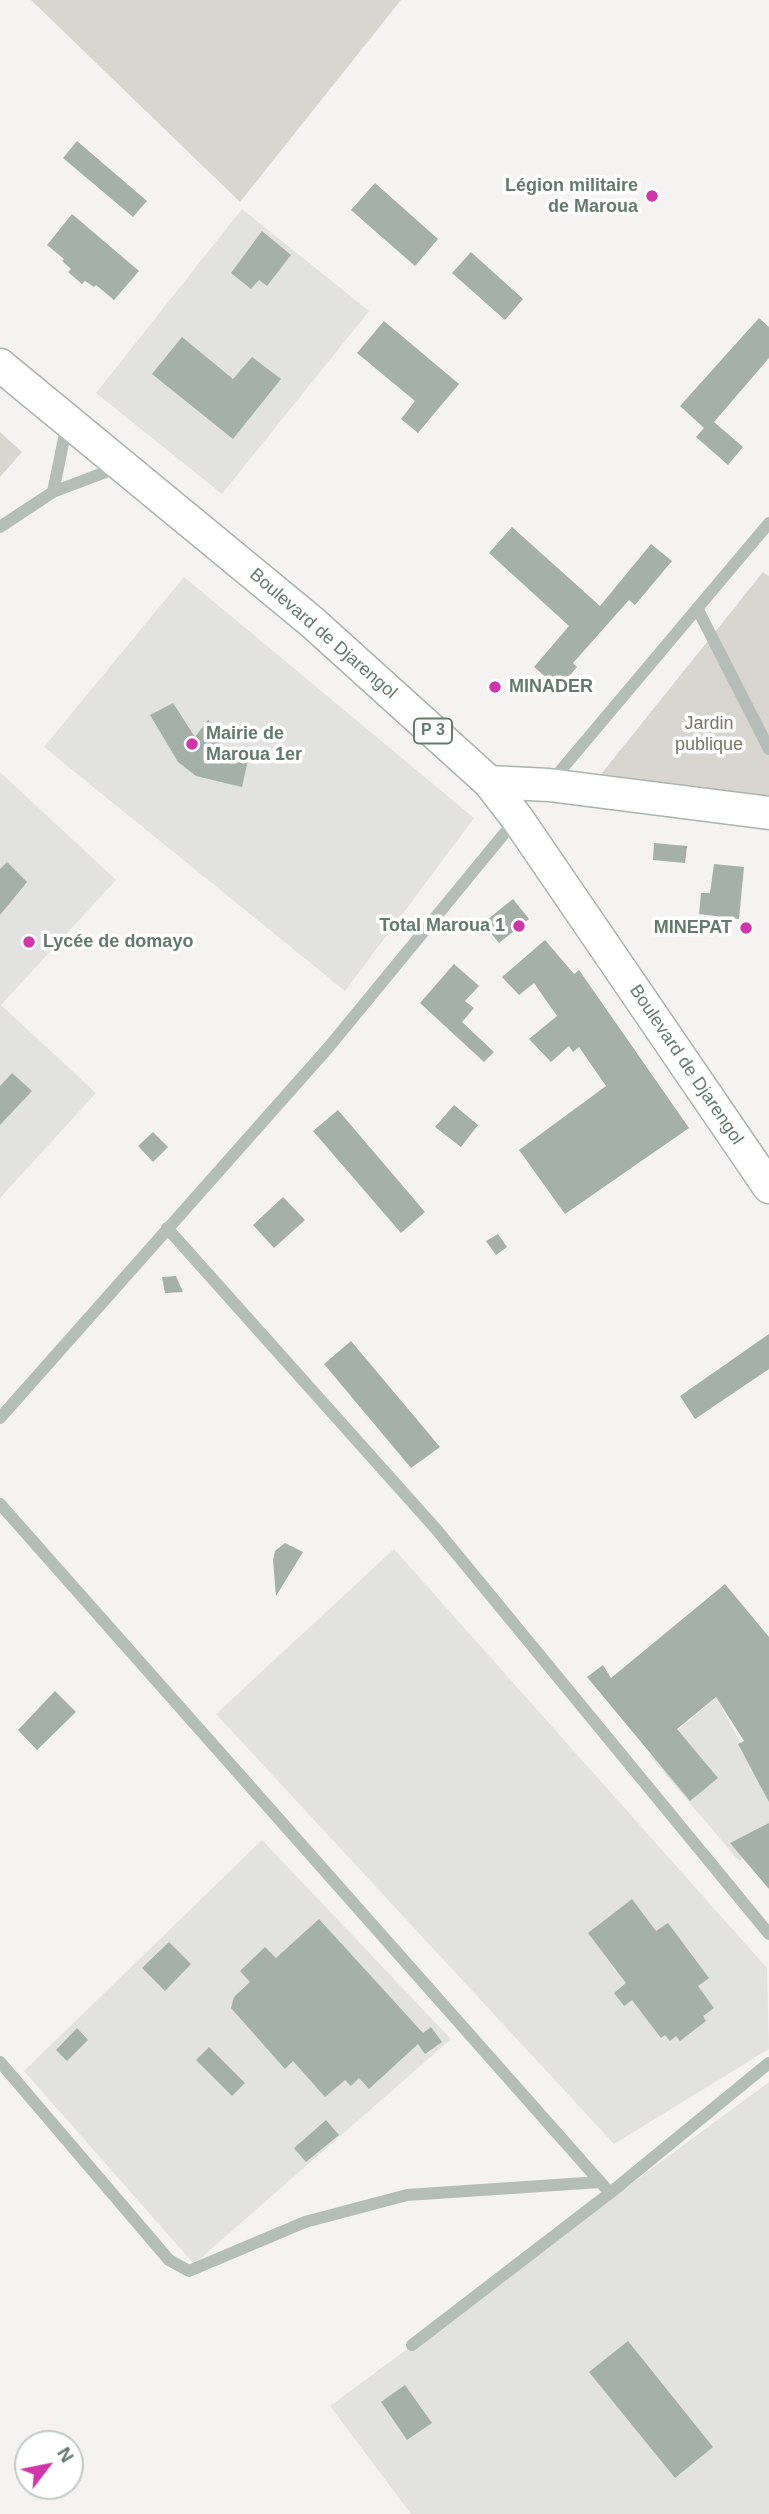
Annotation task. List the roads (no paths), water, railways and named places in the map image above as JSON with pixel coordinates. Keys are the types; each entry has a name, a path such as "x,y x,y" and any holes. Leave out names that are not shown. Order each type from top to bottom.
{"main road":[{"name":"Boulevard de Djarengol","path":"0,365 312,622 489,782 517,818 769,1187"},
{"path":"489,782 549,785 769,813"}],"street":[{"path":"53,492 68,420"},
{"path":"0,527 53,492 123,466"},
{"path":"549,785 769,523"},
{"path":"696,608 769,749"},
{"path":"0,1418 328,1048 517,818"},
{"path":"167,1228 436,1529 769,1934"},
{"path":"0,1504 610,2193"},
{"path":"0,2062 169,2260 188,2271 304,2222 407,2195 600,2182"},
{"path":"412,2345 610,2193 769,2063"}],"place":[{"name":"Légion militaire de Maroua","path":"652,196"},
{"name":"MINADER","path":"495,687"},
{"name":"Mairie de Maroua 1er","path":"192,744"},
{"name":"Total Maroua 1","path":"519,926"},
{"name":"MINEPAT","path":"746,928"},
{"name":"Lycée de domayo","path":"29,942"}],"park label":[{"name":"Jardin publique","path":"709,734"}]}
